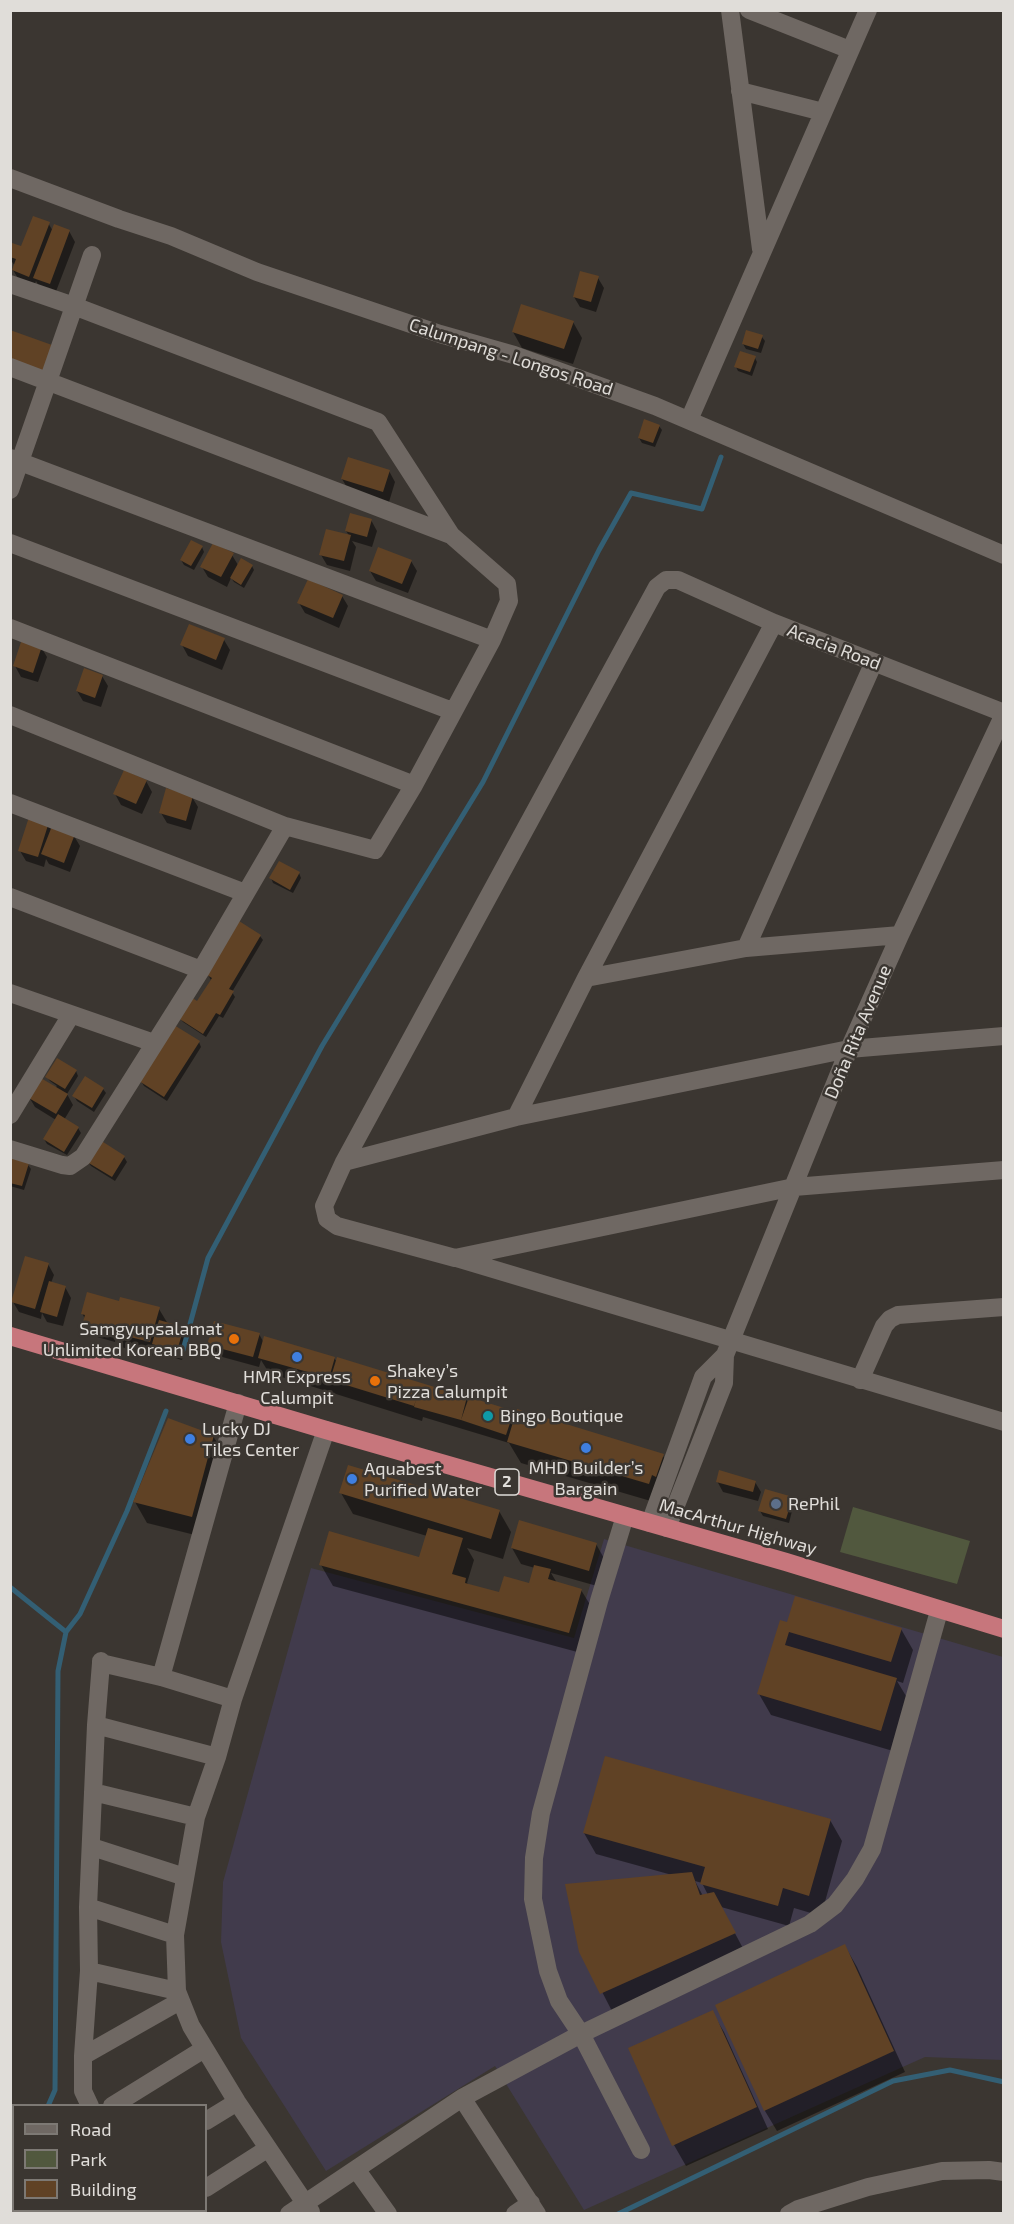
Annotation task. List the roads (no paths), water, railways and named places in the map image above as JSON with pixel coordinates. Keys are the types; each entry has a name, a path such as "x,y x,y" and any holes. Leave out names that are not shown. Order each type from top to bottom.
{"highway":[{"name":"MacArthur Highway","path":"10,1336 786,1562 939,1611 1004,1629"}],"street":[{"path":"730,10 761,251"},
{"path":"749,10 850,50"},
{"path":"688,420 868,10"},
{"path":"740,90 823,112"},
{"name":"Calumpang - Longos Road","path":"10,178 171,236 257,272 440,334 514,355 655,406 1004,555"},
{"path":"10,490 16,460 92,255"},
{"path":"10,284 74,306 378,422 451,535 507,584 509,601 492,640 414,785 375,850 285,826 10,715"},
{"path":"10,367 451,535"},
{"path":"16,460 492,640"},
{"path":"10,543 452,711"},
{"name":"Acacia Road","path":"345,1162 657,587 666,580 678,580 774,624 1004,713"},
{"path":"516,1118 586,978 774,624"},
{"path":"10,628 414,785"},
{"path":"746,948 874,662"},
{"name":"Doña Rita Avenue","path":"658,1525 703,1377 728,1348 849,1049 1004,713"},
{"path":"10,803 246,893"},
{"path":"10,1149 70,1166 83,1157 201,970 285,826"},
{"path":"10,897 201,970"},
{"path":"586,978 746,948 900,935"},
{"path":"10,993 153,1043"},
{"path":"10,1115 71,1015"},
{"path":"1004,1036 849,1049 516,1118 345,1162 324,1206 327,1218 336,1226 455,1258 728,1348 860,1380 1004,1422"},
{"path":"455,1258 794,1187 1004,1170"},
{"path":"860,1380 884,1326 890,1318 898,1315 1004,1307"},
{"path":"161,1677 238,1403"},
{"path":"327,1430 233,1699 217,1758 196,1817 175,1935 178,1996 191,2026 302,2210 408,2132 462,2098 580,2034 810,1924 835,1905 855,1879 872,1850 939,1611"},
{"path":"625,1516 599,1601 548,1791 534,1858 533,1899 548,1971 559,2001 580,2034 641,2150"},
{"path":"89,2104 82,2091 89,1971 88,1907 93,1792 101,1662 233,1699"},
{"path":"96,1725 217,1758"},
{"path":"93,1792 196,1817"},
{"path":"92,1847 185,1877"},
{"path":"88,1907 175,1935"},
{"path":"89,1971 178,1996"},
{"path":"83,2056 178,1996"},
{"path":"115,2104 204,2049"},
{"path":"462,2098 534,2208 515,2214"},
{"path":"207,2120 237,2102"},
{"path":"207,2187 267,2149"},
{"path":"356,2169 388,2214"},
{"path":"789,2214 798,2209 868,2187 942,2171 1004,2172"}],"waterway":[{"path":"183,1350 208,1258 322,1046 483,782 599,550 631,493 702,509 721,457"},
{"path":"49,2104 55,2090 58,1671 66,1632 80,1614 127,1511 166,1411"},
{"path":"10,1587 66,1632"},
{"path":"618,2214 893,2081 950,2070 1004,2082"}],"place":[{"name":"Samgyupsalamat Unlimited Korean BBQ","path":"234,1339"},
{"name":"HMR Express Calumpit","path":"297,1357"},
{"name":"Shakey’s Pizza Calumpit","path":"375,1381"},
{"name":"Bingo Boutique","path":"488,1416"},
{"name":"Lucky DJ Tiles Center","path":"190,1439"},
{"name":"MHD Builder’s Bargain","path":"586,1448"},
{"name":"Aquabest Purified Water","path":"352,1479"},
{"name":"RePhil","path":"776,1504"}]}
